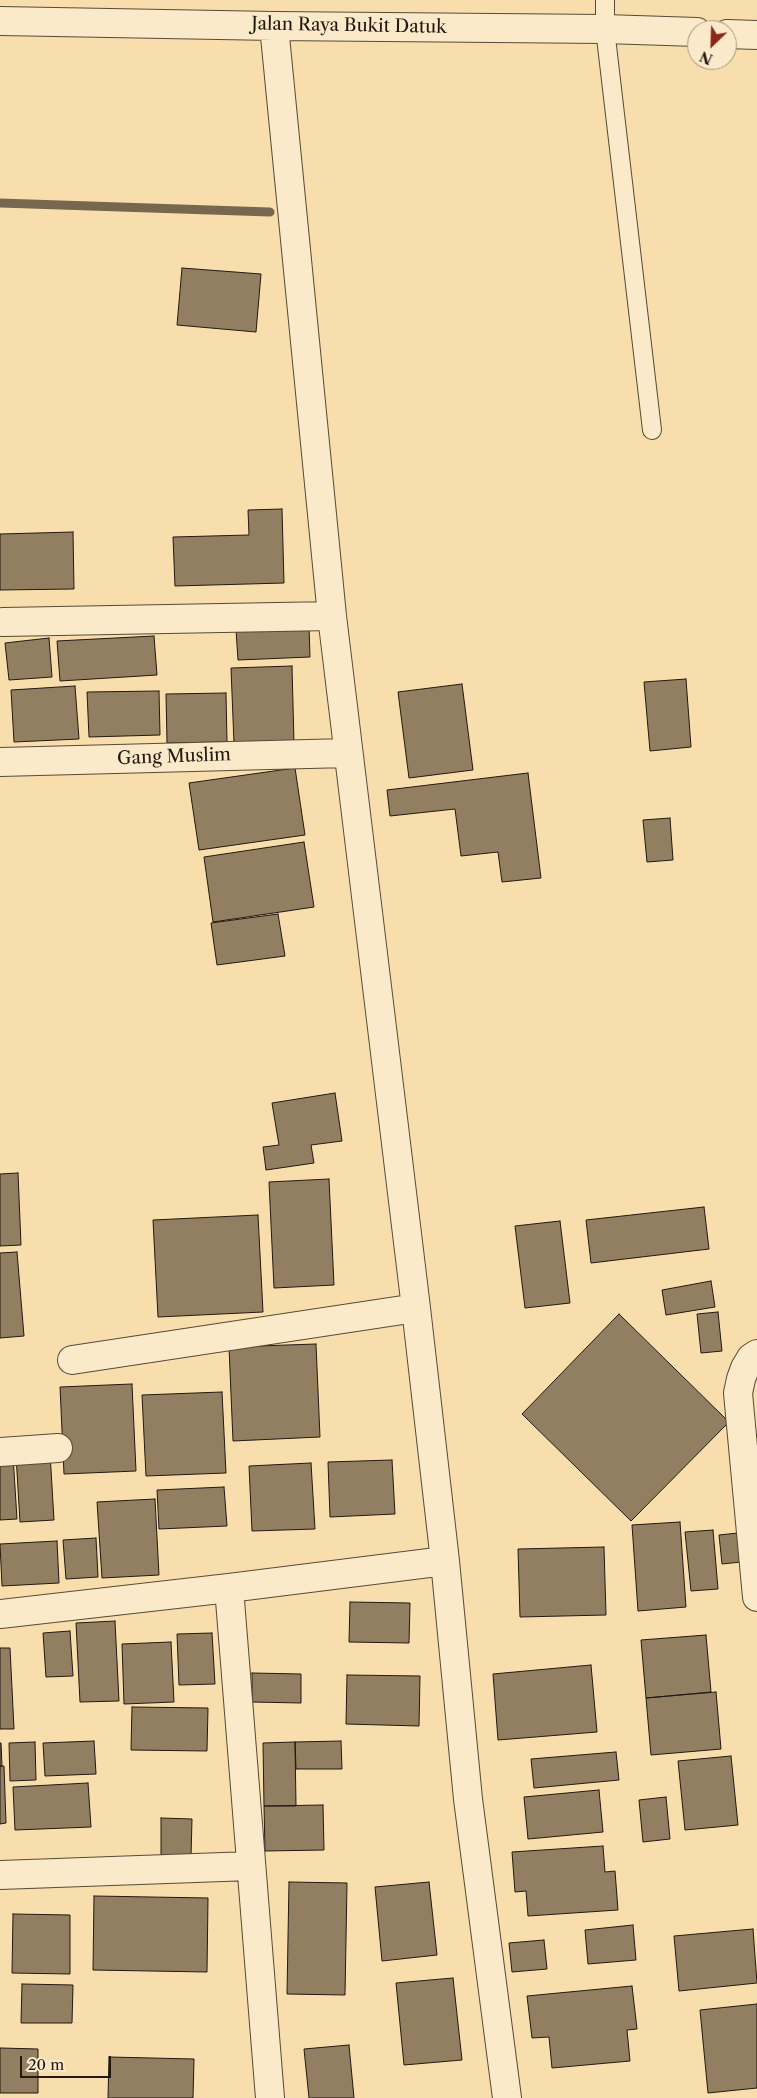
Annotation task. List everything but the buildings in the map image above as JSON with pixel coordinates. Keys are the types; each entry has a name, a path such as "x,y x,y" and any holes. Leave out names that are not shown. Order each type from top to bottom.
{"street":[{"name":"Jalan Raya Bukit Datuk","path":"0,20 687,32"},
{"path":"274,26 347,752 416,1308 445,1561 468,1799 507,2098"},
{"path":"737,34 757,35"},
{"path":"3,622 332,616"},
{"name":"Gang Muslim","path":"0,762 347,752"},
{"path":"72,1360 416,1308"},
{"path":"757,1354 751,1358 745,1368 740,1379 738,1393 757,1597"},
{"path":"0,1452 58,1448"},
{"path":"0,1614 445,1561"},
{"path":"229,1588 270,2098"},
{"path":"0,1875 252,1866"}],"lane":[{"path":"605,0 605,29 652,430"}],"waterway":[{"path":"0,203 270,212"}]}
